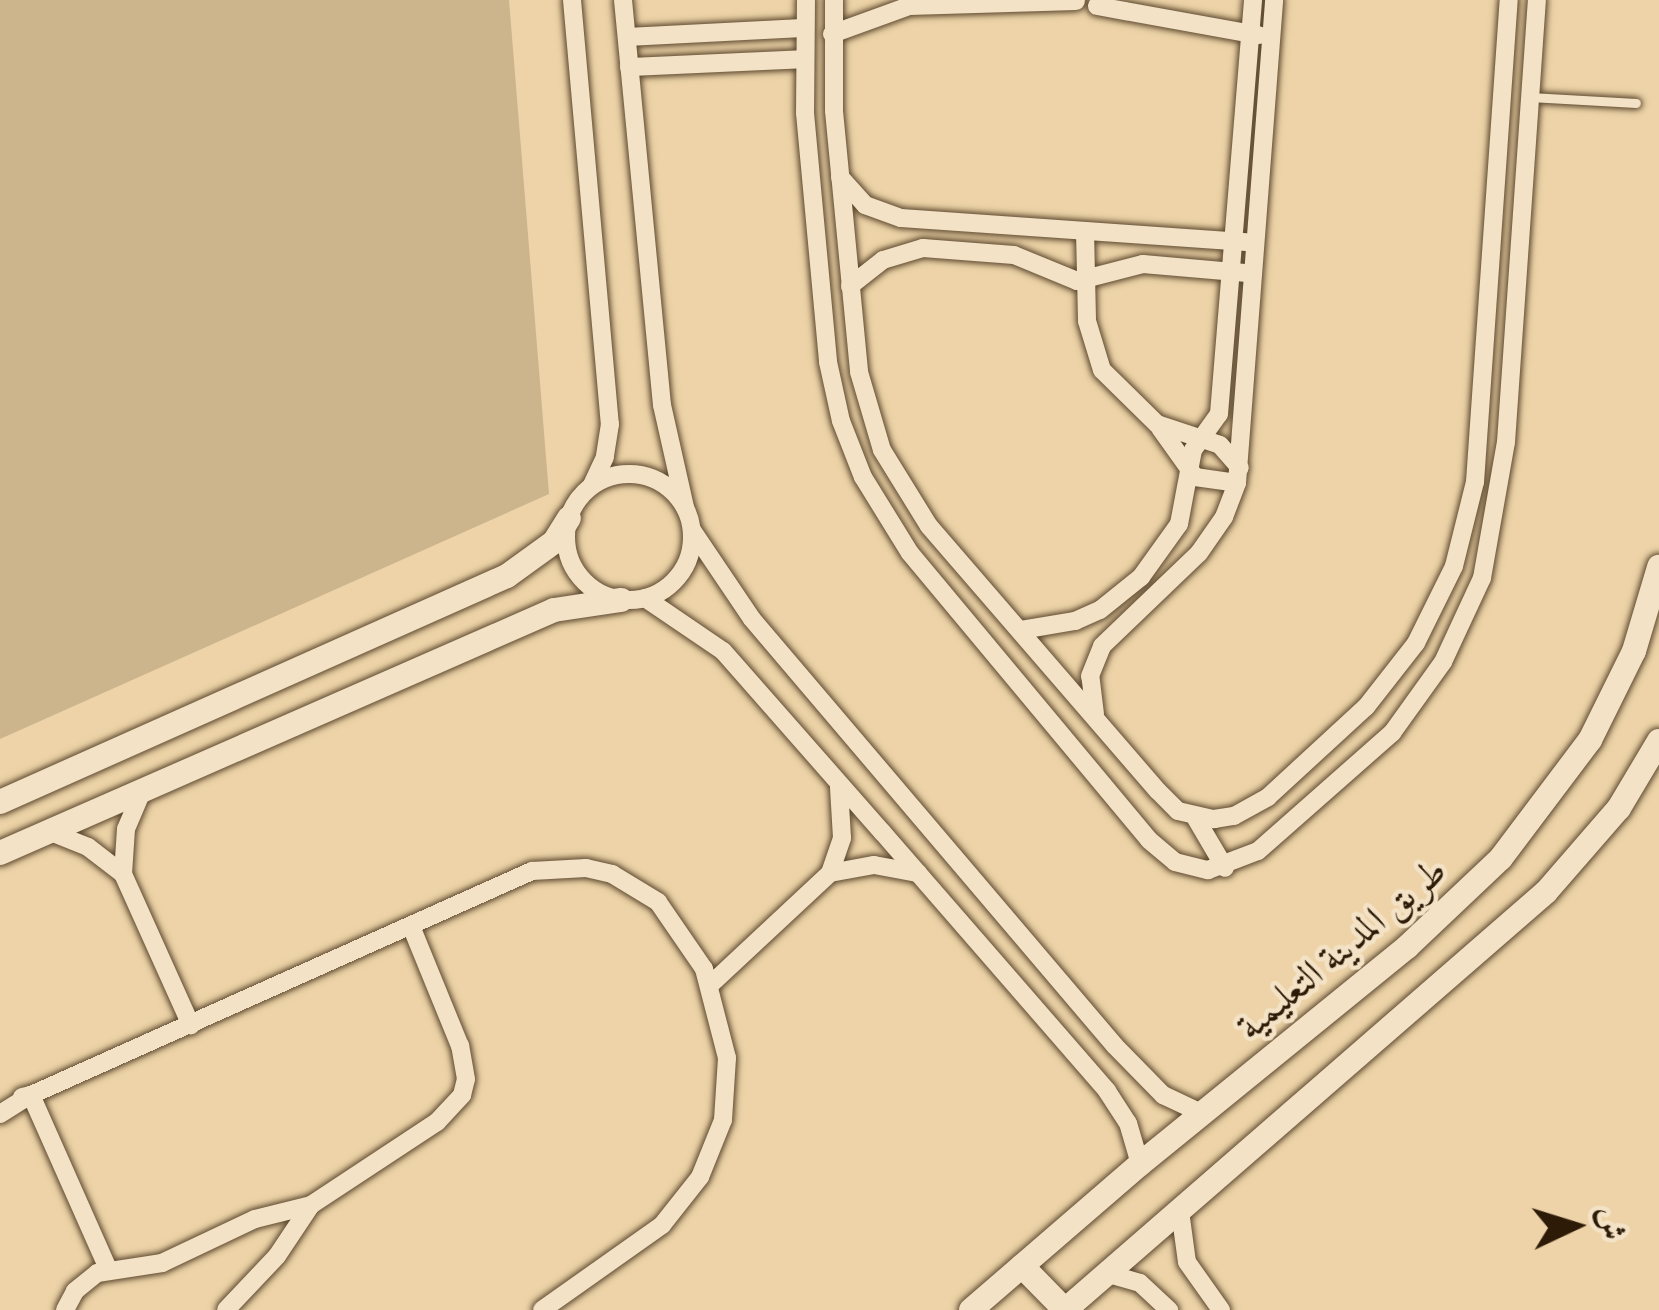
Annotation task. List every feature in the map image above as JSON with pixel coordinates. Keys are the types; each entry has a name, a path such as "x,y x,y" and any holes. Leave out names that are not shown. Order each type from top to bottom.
{"street":[{"path":"0,802 507,576 554,542 592,485 605,457 610,424 572,0"},
{"path":"623,0 662,405 692,530 752,620 1115,1046 1163,1094 1201,1113"},
{"path":"806,0 806,113 833,392 851,450 910,553 1161,853 1191,868 1225,868 1286,830 1392,733 1443,662 1465,621 1494,533 1506,442 1538,0"},
{"path":"835,0 834,111 850,286 868,411 901,486 1158,791 1195,818 1225,868"},
{"path":"832,34 909,6 1076,0 1250,32 1271,40"},
{"path":"1021,631 1088,615 1142,577 1179,524 1198,440 1222,408 1253,0"},
{"path":"1097,719 1089,687 1096,655 1134,612 1199,553 1224,517 1238,476 1274,0"},
{"path":"1195,818 1234,816 1252,808 1366,707 1437,606 1467,525 1481,418 1509,0"},
{"path":"627,37 803,28"},
{"path":"629,67 804,59"},
{"path":"806,113 834,111"},
{"path":"1497,168 1525,171"},
{"path":"840,177 855,197 888,215 1257,242"},
{"path":"1085,231 1090,338 1102,370 1157,424 1188,469 1203,482 1238,476"},
{"path":"850,286 883,260 923,248 1014,255 1061,278 1085,280 1143,264 1255,274"},
{"path":"1157,424 1226,449 1238,476"},
{"path":"592,485 636,473 670,488 686,507"},
{"path":"878,504 901,486"},
{"path":"569,518 566,541 582,579 633,599 723,651 1108,1091 1128,1123 1140,1164"},
{"path":"0,853 554,610 633,599 666,589 682,572 692,530"},
{"name":"طريق المدينة التعليمية","path":"971,1310 1201,1113 1407,947 1534,821 1614,697 1659,567"},
{"path":"1366,707 1392,733"},
{"path":"1022,1266 1065,1310 1109,1274 1546,892 1618,808 1659,741"},
{"path":"710,985 830,873 844,819 838,782"},
{"path":"123,874 126,830 143,789"},
{"path":"48,831 88,847 123,874 191,1025"},
{"path":"830,873 874,865 918,873"},
{"path":"0,1114 31,1095 532,871 586,868 636,886 658,902 693,946 710,985 722,1028 727,1089 714,1149 700,1178 662,1225 542,1310"},
{"path":"65,1310 85,1281 108,1269 162,1263 255,1219 311,1205 437,1122 462,1095 466,1079 460,1046 411,926"},
{"path":"0,1101 31,1095"},
{"path":"31,1095 108,1269"},
{"path":"226,1310 277,1256 311,1205"},
{"path":"1180,1211 1187,1262 1221,1310"},
{"path":"1109,1274 1140,1283 1169,1310"}],"lane":[{"path":"1530,97 1636,103"}],"shaded area":[{"path":"0,0 509,0 549,494 0,739"}]}
